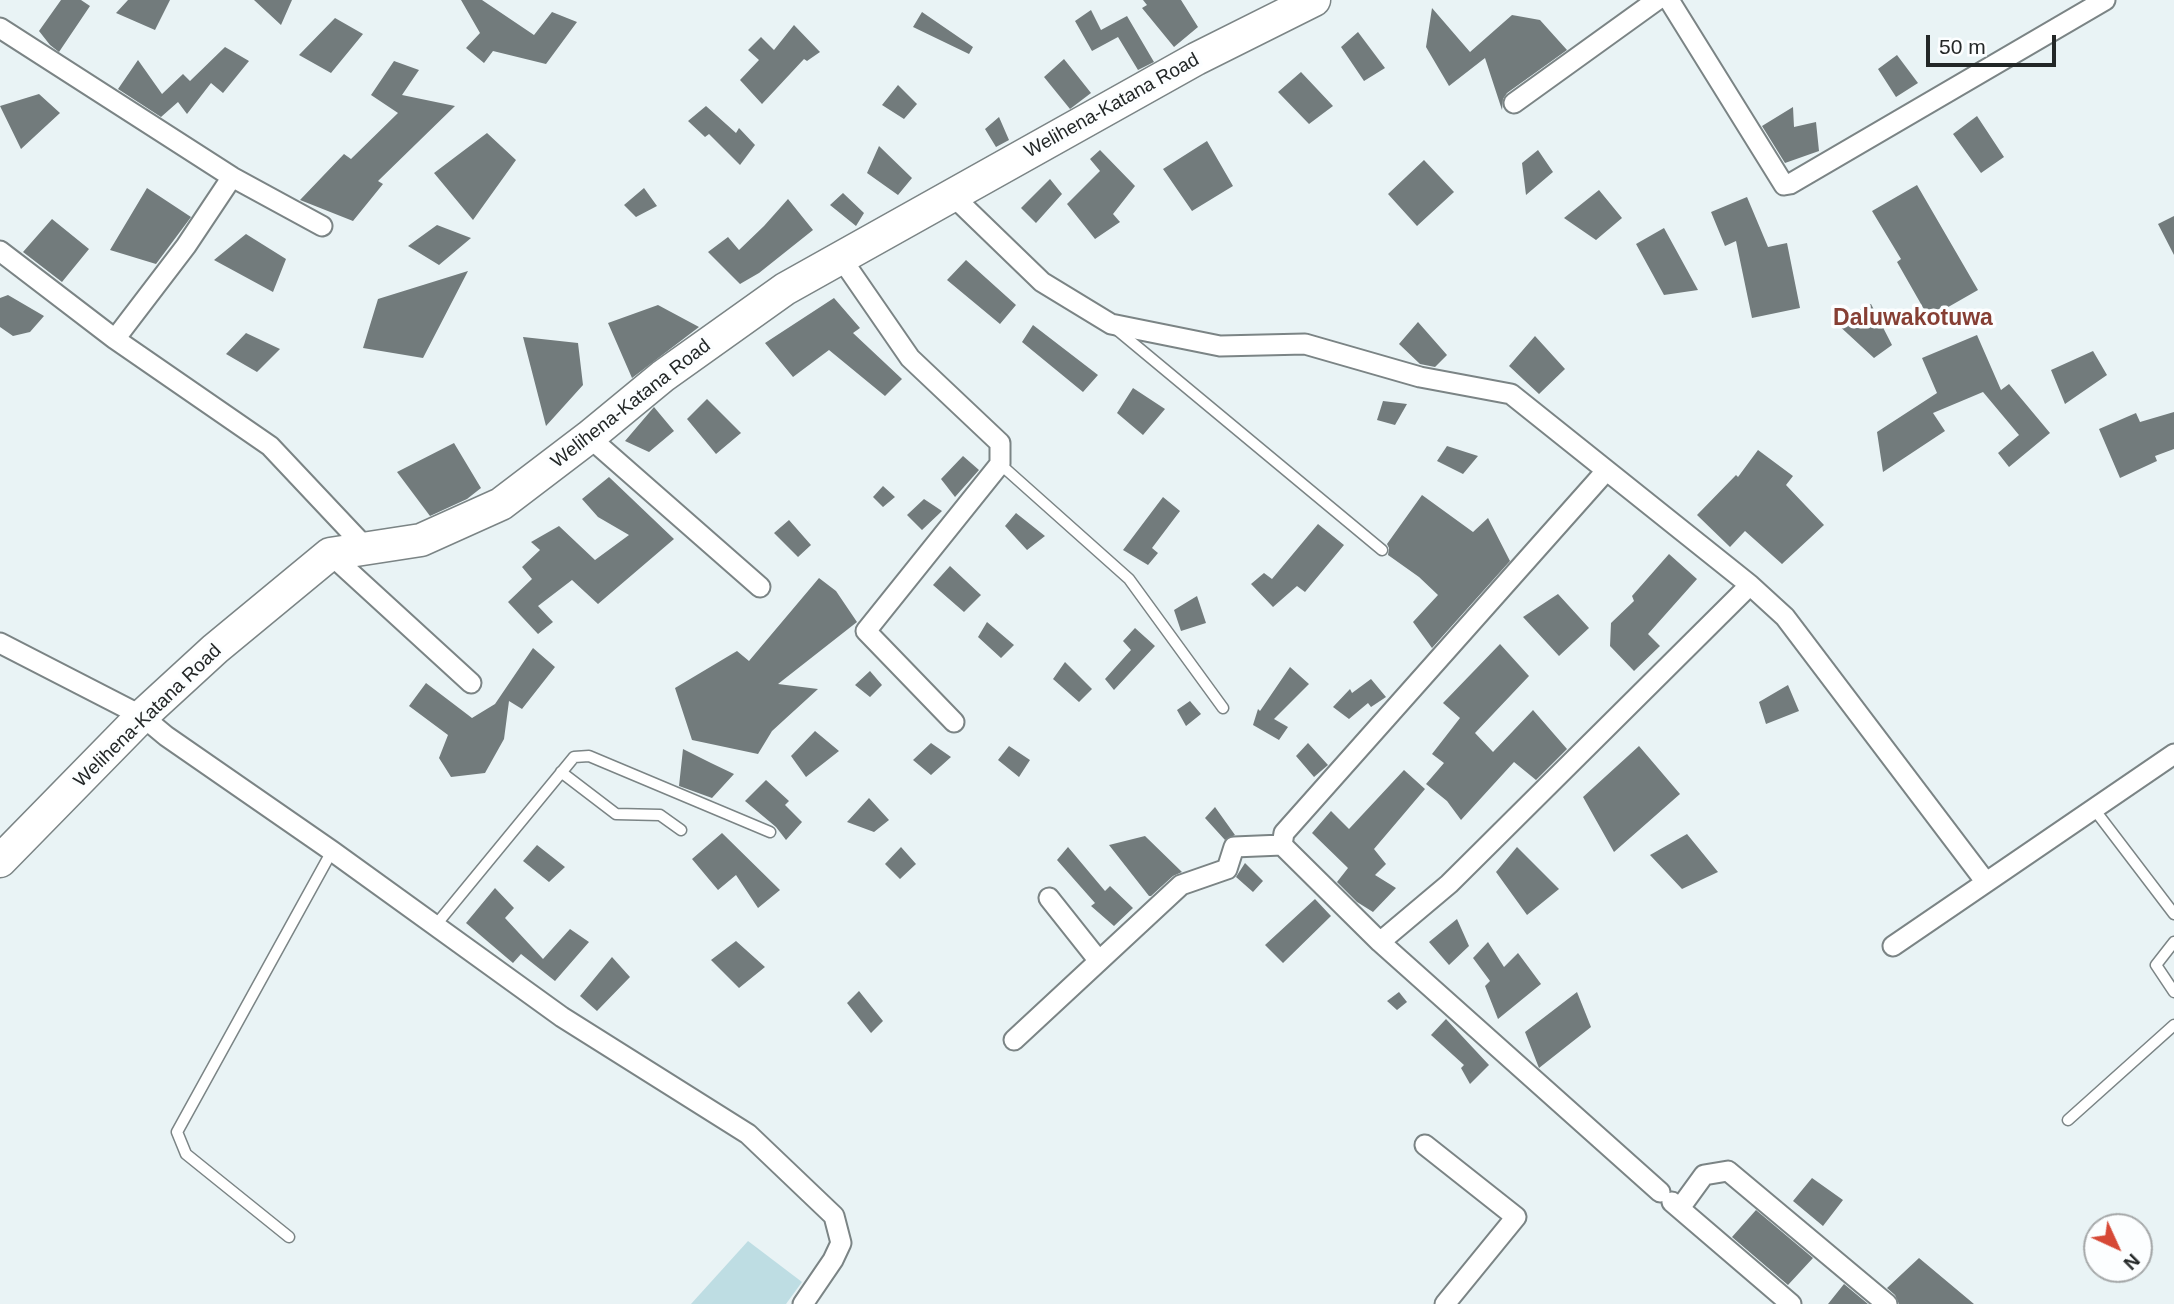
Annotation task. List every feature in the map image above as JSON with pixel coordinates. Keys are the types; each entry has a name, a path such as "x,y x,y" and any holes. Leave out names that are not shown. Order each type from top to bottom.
{"main road":[{"name":"Welihena-Katana Road","path":"0,861 142,716 215,649 330,554 421,540 501,504 663,376 785,289 1196,58 1314,0"}],"street":[{"path":"1514,103 1657,0"},
{"path":"1669,0 1784,185 1790,184 2105,0"},
{"path":"0,27 232,177 322,226"},
{"path":"115,339 186,246 232,177"},
{"path":"953,196 1042,282 1111,324 1220,346 1305,344 1420,377 1511,394 1785,617 1985,881"},
{"path":"841,258 910,358 1000,443 1000,464 866,631 954,722"},
{"path":"3,259 270,446 367,548"},
{"path":"589,437 760,587"},
{"path":"1282,845 1284,833 1606,471"},
{"path":"330,554 471,683"},
{"path":"1381,942 1449,884 1750,586"},
{"path":"0,643 142,716 166,736 332,851 562,1017 748,1134 834,1216 841,1243 833,1260 803,1304"},
{"path":"1893,946 2174,754"},
{"path":"1014,1040 1181,885 1227,869 1234,847 1282,845 1381,942 1791,1304"},
{"path":"1049,898 1098,961"},
{"path":"1425,1145 1516,1217 1445,1304"},
{"path":"1680,1208 1704,1175 1728,1171 1887,1304"}],"lane":[{"path":"1111,324 1382,551"},
{"path":"1000,464 1129,579 1223,708"},
{"path":"435,926 574,757 589,756 770,832"},
{"path":"561,772 616,814 660,815 681,830"},
{"path":"2094,808 2174,914"},
{"path":"289,1237 186,1154 177,1132 332,851"},
{"path":"2174,942 2156,965 2174,992"},
{"path":"2068,1120 2174,1025"}],"shaded area":[{"path":"748,1241 802,1282 786,1304 691,1304"}],"building":[{"path":"61,0 81,0 90,6 59,52 39,31"},
{"path":"128,0 170,0 155,30 116,13"},
{"path":"254,0 292,0 281,25"},
{"path":"461,0 482,0 534,35 552,12 577,22 546,64 493,51 484,63 466,48 480,33"},
{"path":"1143,0 1181,0 1198,27 1174,47 1142,8 1147,5"},
{"path":"1432,8 1470,52 1512,15 1540,20 1567,50 1507,93 1503,99 1502,110 1485,58 1449,86 1426,47"},
{"path":"1091,10 1101,30 1127,16 1154,62 1138,70 1118,37 1092,51 1075,21"},
{"path":"922,12 973,47 969,54 913,27"},
{"path":"335,18 363,34 331,73 299,55"},
{"path":"794,25 820,52 807,61 804,59 762,104 740,80 759,60 748,50 761,37 774,50"},
{"path":"1358,32 1385,68 1364,81 1341,47"},
{"path":"225,47 249,61 223,93 211,83 187,114 178,102 161,117 118,89 138,60 162,94 183,74 190,81"},
{"path":"1897,55 1918,83 1896,97 1878,69"},
{"path":"1064,59 1091,93 1070,109 1044,77"},
{"path":"394,61 419,70 402,95 455,106 378,181 383,184 353,221 300,200 344,154 351,159 398,113 371,95"},
{"path":"1301,72 1333,106 1309,124 1278,92"},
{"path":"898,85 917,104 904,119 882,105"},
{"path":"39,94 60,113 21,149 0,106"},
{"path":"706,106 736,133 739,128 755,145 740,165 709,134 705,137 688,121"},
{"path":"1793,107 1794,127 1816,122 1819,151 1785,163 1762,126"},
{"path":"1977,116 2004,157 1981,173 1953,134"},
{"path":"999,117 1009,140 996,147 985,129"},
{"path":"487,133 516,160 473,220 434,173"},
{"path":"1207,141 1233,186 1192,211 1163,169"},
{"path":"879,146 912,178 898,195 867,173"},
{"path":"1100,150 1135,186 1113,214 1120,222 1095,239 1067,204 1100,171 1090,159"},
{"path":"1538,150 1553,172 1526,195 1522,163"},
{"path":"1424,160 1454,192 1417,226 1388,194"},
{"path":"1050,179 1062,194 1036,223 1021,208"},
{"path":"1917,185 1978,290 1929,318 1897,262 1901,259 1872,211"},
{"path":"147,188 191,217 156,264 110,250"},
{"path":"644,188 657,206 636,217 624,205"},
{"path":"1599,190 1622,218 1596,240 1564,218"},
{"path":"843,193 864,213 856,226 830,205"},
{"path":"1747,197 1768,247 1787,243 1800,308 1752,318 1736,241 1725,246 1711,212"},
{"path":"788,199 813,230 759,273 740,284 708,252 728,237 739,250"},
{"path":"2174,216 2174,255 2158,224"},
{"path":"52,219 89,249 62,282 23,252"},
{"path":"437,225 471,238 439,265 408,246"},
{"path":"1664,228 1698,290 1664,295 1636,244"},
{"path":"246,234 286,259 273,292 214,260"},
{"path":"966,260 1016,305 1000,324 947,280"},
{"path":"468,271 423,358 363,348 378,299"},
{"path":"8,295 44,316 30,332 13,336 0,327 0,298"},
{"path":"834,298 860,328 853,333 902,379 885,396 829,350 793,377 765,343"},
{"path":"1871,304 1892,345 1874,358 1835,322"},
{"path":"658,305 699,327 632,378 608,323"},
{"path":"1418,322 1447,355 1435,367 1420,364 1399,344"},
{"path":"1033,325 1098,375 1083,392 1022,342"},
{"path":"246,333 280,349 257,372 226,354"},
{"path":"1977,335 2001,390 2009,384 2050,433 2009,467 1998,453 2019,435 1983,392 1933,413 1945,431 1883,472 1877,432 1937,393 1922,358"},
{"path":"1535,336 1565,369 1539,394 1509,366"},
{"path":"523,337 578,343 583,385 546,426"},
{"path":"2093,351 2107,375 2065,404 2051,370"},
{"path":"1133,388 1165,409 1143,435 1117,413"},
{"path":"707,399 741,433 716,454 687,419"},
{"path":"1383,401 1407,404 1395,425 1377,420"},
{"path":"654,407 674,431 649,452 625,441"},
{"path":"2174,412 2174,449 2155,456 2157,461 2120,478 2099,429 2136,413 2140,422"},
{"path":"454,443 481,488 467,499 430,516 397,472"},
{"path":"1447,446 1478,456 1463,474 1437,461"},
{"path":"1758,450 1793,476 1786,485 1824,525 1782,564 1745,531 1730,547 1697,515 1736,475 1738,477"},
{"path":"963,456 979,470 955,497 941,479"},
{"path":"609,477 674,539 598,604 572,580 538,606 553,622 538,634 508,602 532,579 522,567 540,550 531,542 559,526 595,560 629,535 598,517 582,499"},
{"path":"883,486 895,497 883,507 873,497"},
{"path":"1422,495 1473,532 1488,518 1510,561 1432,648 1413,622 1438,595 1419,577 1388,555 1387,544"},
{"path":"1163,497 1180,511 1152,548 1158,553 1148,565 1123,550"},
{"path":"924,499 942,511 922,530 907,515"},
{"path":"1016,513 1045,536 1027,550 1005,526"},
{"path":"789,520 811,545 798,557 774,533"},
{"path":"1318,524 1344,545 1305,592 1297,586 1273,607 1251,584 1264,573 1272,579"},
{"path":"1669,554 1697,579 1648,634 1660,646 1634,671 1610,646 1611,623 1634,601 1632,596"},
{"path":"950,566 981,595 964,612 933,585"},
{"path":"819,578 836,591 857,622 778,684 818,689 772,731 758,754 692,740 675,688 737,651 749,661"},
{"path":"1558,594 1589,628 1559,656 1523,617"},
{"path":"1197,596 1206,623 1181,631 1174,610"},
{"path":"987,622 1014,645 1001,658 978,637"},
{"path":"1135,628 1155,646 1114,690 1105,679 1131,650 1123,641"},
{"path":"1500,644 1529,676 1475,733 1493,752 1533,710 1567,749 1536,780 1514,762 1461,820 1447,801 1426,784 1444,763 1432,754 1460,718 1443,703"},
{"path":"533,648 555,667 522,709 509,701 504,739 485,773 451,777 439,758 448,735 409,706 426,683 472,718 495,704"},
{"path":"1065,662 1092,689 1079,702 1053,679"},
{"path":"1290,667 1309,684 1274,719 1288,727 1279,740 1253,725 1258,709 1260,711"},
{"path":"870,671 882,685 870,697 855,685"},
{"path":"1371,679 1386,697 1371,707 1368,703 1349,719 1333,707 1350,689 1352,693"},
{"path":"1788,685 1799,711 1766,724 1759,702"},
{"path":"1190,701 1201,714 1186,726 1177,710"},
{"path":"815,731 839,751 806,777 791,756"},
{"path":"931,743 951,757 931,775 913,760"},
{"path":"1308,743 1328,765 1314,777 1296,756"},
{"path":"1009,746 1030,760 1019,777 998,760"},
{"path":"1639,746 1680,794 1614,852 1583,797"},
{"path":"683,749 734,774 712,798 679,786"},
{"path":"1404,770 1425,789 1374,849 1386,864 1375,875 1396,888 1373,912 1357,902 1337,882 1348,868 1312,833 1331,811 1349,829"},
{"path":"766,780 789,801 785,805 802,822 786,840 776,827 745,801"},
{"path":"869,798 889,820 874,832 847,822"},
{"path":"1215,807 1235,835 1225,840 1205,818"},
{"path":"722,833 780,890 758,908 736,875 718,890 692,859"},
{"path":"1687,834 1718,872 1682,889 1650,855"},
{"path":"1145,836 1182,872 1173,876 1151,896 1109,845"},
{"path":"537,845 565,867 549,882 523,861"},
{"path":"901,847 916,864 900,879 885,864"},
{"path":"1068,847 1105,891 1110,886 1133,908 1114,926 1091,906 1095,903 1057,860"},
{"path":"1517,847 1559,889 1527,915 1496,872"},
{"path":"1245,863 1263,881 1253,892 1236,877"},
{"path":"495,888 514,908 505,918 543,959 570,929 589,942 555,981 521,954 513,963 466,923"},
{"path":"1315,899 1331,916 1283,963 1265,945"},
{"path":"1457,919 1469,946 1449,965 1429,942"},
{"path":"736,941 765,967 739,988 711,960"},
{"path":"1488,942 1504,967 1518,953 1541,984 1498,1019 1485,986 1490,981 1473,958"},
{"path":"612,957 630,977 597,1011 580,996"},
{"path":"859,991 883,1021 871,1033 847,1003"},
{"path":"1399,992 1407,1002 1397,1010 1387,1001"},
{"path":"1577,992 1591,1027 1539,1068 1525,1032"},
{"path":"1446,1019 1489,1065 1470,1084 1461,1068 1464,1065 1431,1035"},
{"path":"1812,1178 1843,1200 1823,1226 1793,1201"},
{"path":"1756,1210 1813,1258 1788,1285 1732,1237"},
{"path":"1919,1258 1974,1304 1899,1304 1895,1295 1887,1288"},
{"path":"1844,1284 1868,1304 1828,1304"}],"district":[{"name":"Daluwakotuwa","path":"1913,319"}]}
